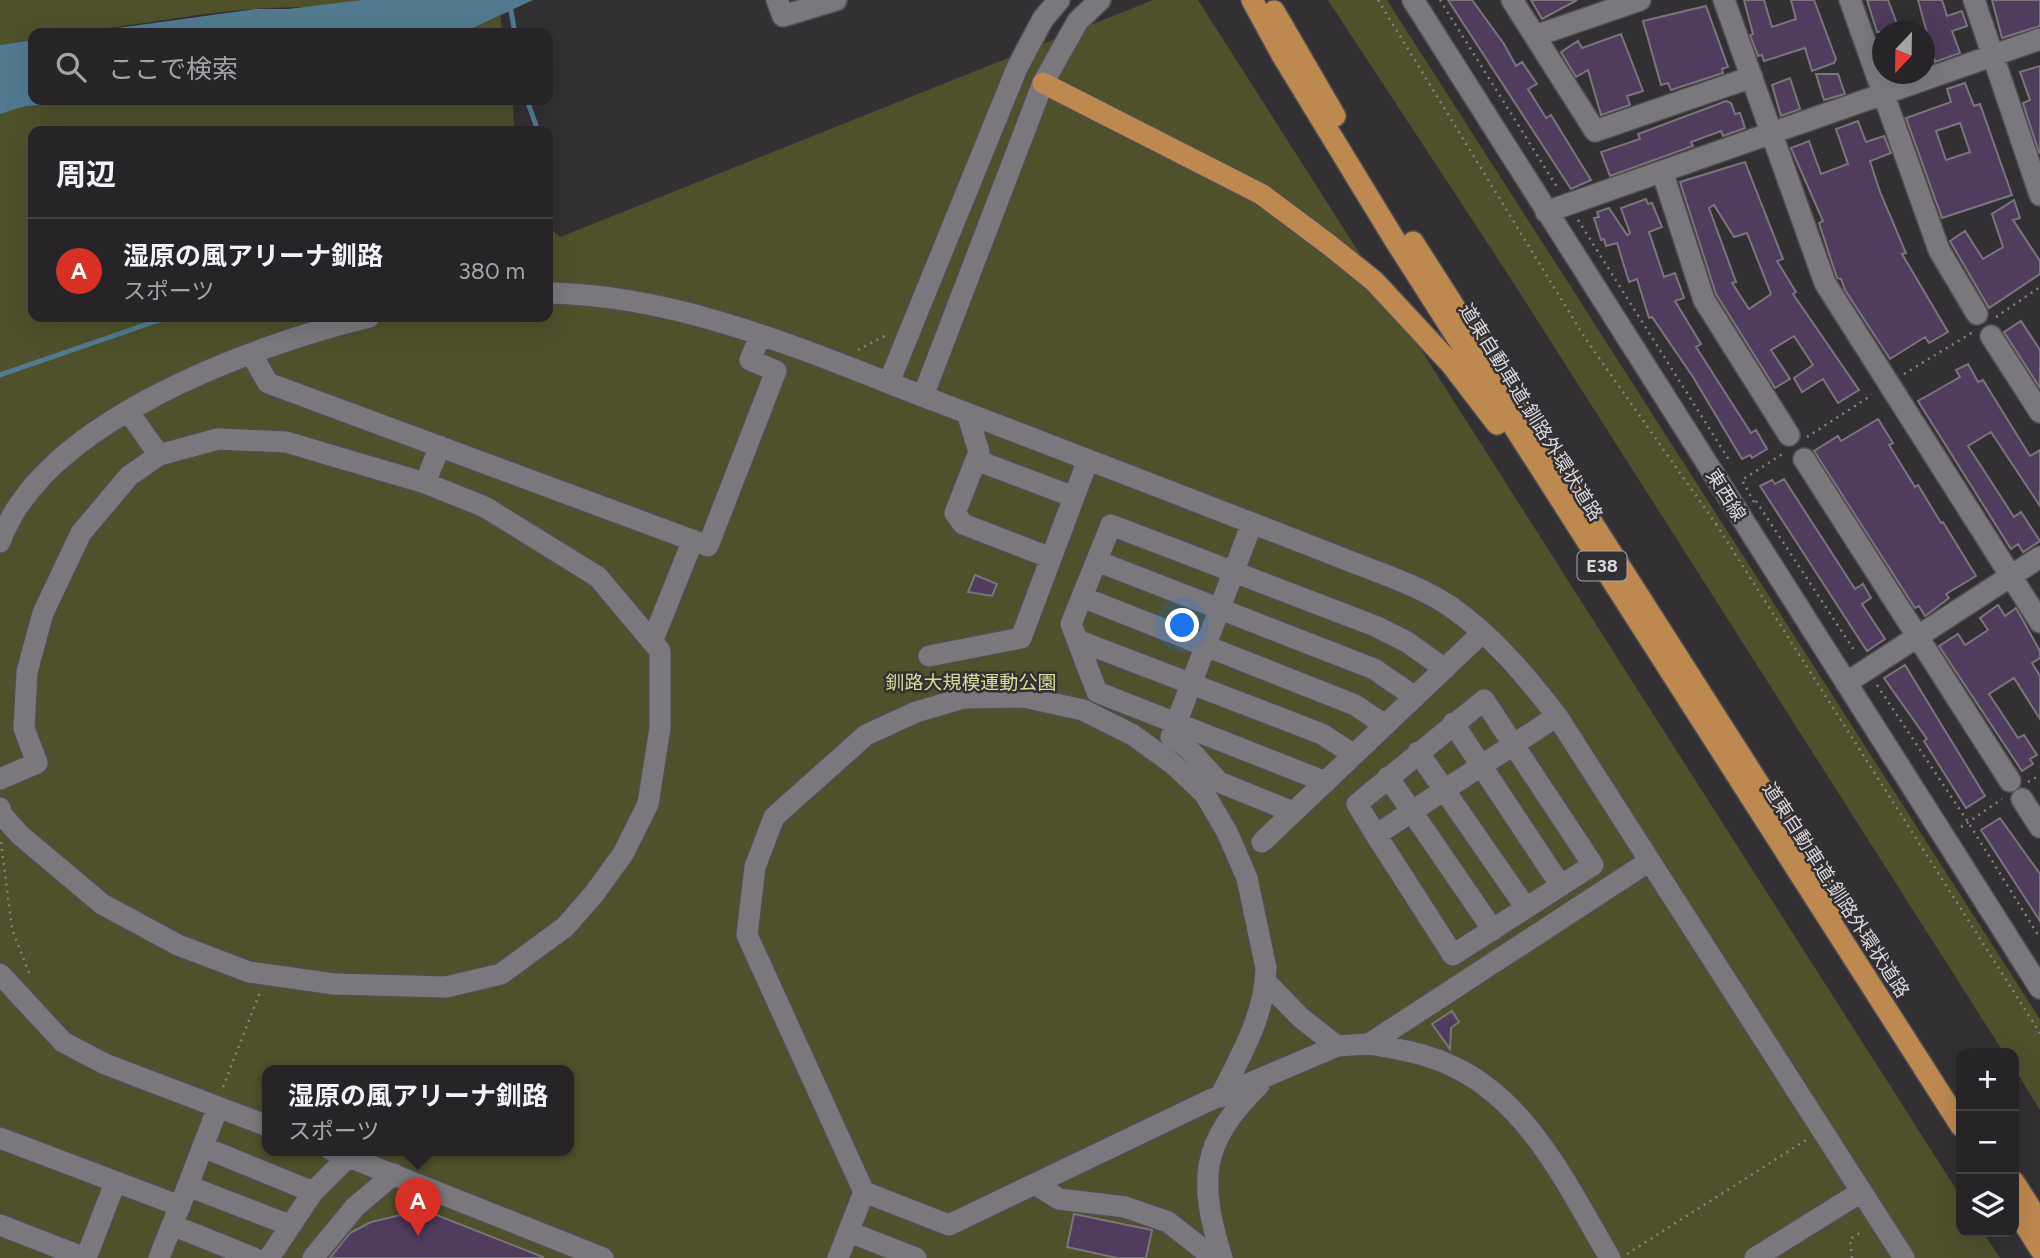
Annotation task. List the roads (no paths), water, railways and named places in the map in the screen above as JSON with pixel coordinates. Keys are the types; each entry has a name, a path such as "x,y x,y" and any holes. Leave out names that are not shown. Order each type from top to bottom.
{"highway":[{"name":"道東自動車道;釧路外環状道路","path":"1252,0 1342,154 1956,1118"},
{"name":"道東自動車道;釧路外環状道路","path":"1268,0 1408,234 1956,1092"},
{"path":"1043,83 1261,194 1374,281 1451,364 1574,522"},
{"path":"2019,1190 2040,1223"},
{"path":"2019,1216 2040,1249"}],"street":[{"path":"777,0 783,16 836,0"},
{"path":"889,382 1017,68 1043,19 1059,0"},
{"path":"923,396 1043,83 1078,21 1100,0"},
{"name":"東西線","path":"1413,0 2040,988"},
{"path":"1511,0 1595,131 1752,77"},
{"path":"1535,36 1640,0"},
{"path":"1724,0 1825,283 2040,622"},
{"path":"1850,0 1881,95 1939,250 1978,314"},
{"path":"1973,0 2040,195"},
{"path":"1546,212 1662,174 2040,39"},
{"path":"1017,68 1043,83"},
{"path":"993,124 1023,135"},
{"path":"1662,174 1704,300 1789,435"},
{"path":"956,215 988,226"},
{"path":"553,293 586,293 668,307 760,336 889,382 1413,586 1451,607 1506,654 1557,716 1853,1197 1903,1258"},
{"path":"0,542 31,488 57,460 84,437 197,374 354,322"},
{"path":"253,355 268,383 708,546 776,371 750,360 760,336"},
{"path":"1991,336 2040,412"},
{"path":"128,411 159,455"},
{"path":"967,413 979,452 956,513 963,524 1051,558"},
{"path":"0,779 37,763 24,728 27,672 44,613 81,533 129,476 159,455 218,439 286,442 425,483 485,507 598,577 660,651 660,728 648,804 623,854 594,894 565,927 502,974 446,987 334,984 248,972 178,945 102,904 20,835 1,811"},
{"path":"425,483 439,446"},
{"path":"1804,459 2013,792 2040,827"},
{"path":"976,460 1074,497"},
{"path":"929,656 1021,638 1088,460"},
{"path":"1252,523 1171,737 1188,748 1219,782 1293,812"},
{"path":"1326,782 1097,692 1072,624 1111,525 1375,626 1407,642 1445,669"},
{"path":"652,642 693,540"},
{"path":"1846,682 2040,557"},
{"path":"1097,561 1374,669 1415,697"},
{"path":"1082,597 1355,705 1385,726"},
{"path":"1262,842 1482,633"},
{"path":"1077,640 1322,734 1354,755"},
{"path":"1220,1097 1257,1022 1266,982 1266,968 1247,878 1227,832 1204,793 1173,764 1133,735 1083,709 1024,697 964,698 916,712 866,735 774,817 755,867 747,935 864,1192 949,1225 1220,1097 1337,1046 1369,1044 1417,1052 1453,1066 1488,1086 1513,1111 1555,1166 1610,1258"},
{"path":"1484,700 1515,744 1593,864 1453,956 1357,804 1484,700"},
{"path":"1376,835 1557,716"},
{"path":"1453,723 1561,886"},
{"path":"1418,752 1526,908"},
{"path":"1388,777 1410,813 1493,930"},
{"path":"1369,1044 1648,862"},
{"path":"0,974 64,1042 105,1064 220,1099 262,1123"},
{"path":"1266,982 1301,1018 1337,1046"},
{"path":"1222,1258 1214,1231 1207,1176 1216,1137 1237,1107 1266,1079"},
{"path":"159,1258 220,1099"},
{"path":"0,1138 115,1183 254,1258"},
{"path":"203,1147 313,1192"},
{"path":"269,1258 339,1156"},
{"path":"345,1156 603,1258"},
{"path":"313,1258 355,1207 394,1174"},
{"path":"0,1225 86,1258 115,1183"},
{"path":"1035,1184 1059,1199 1125,1207 1168,1222 1214,1258"},
{"path":"188,1186 289,1226"},
{"path":"838,1258 864,1192"},
{"path":"1755,1258 1853,1197"},
{"path":"849,1232 916,1258"}],"water":[{"path":"362,0 533,0 473,28 117,28 256,9 288,9"},
{"path":"28,41 28,105 37,105 0,114 0,45"}],"waterway":[{"path":"509,0 514,28"},
{"path":"529,105 536,126"},
{"path":"0,375 154,322"}],"place":[{"name":"湿原の風アリーナ釧路","path":"418,1236"}],"park label":[{"name":"釧路大規模運動公園","path":"971,682"}]}
